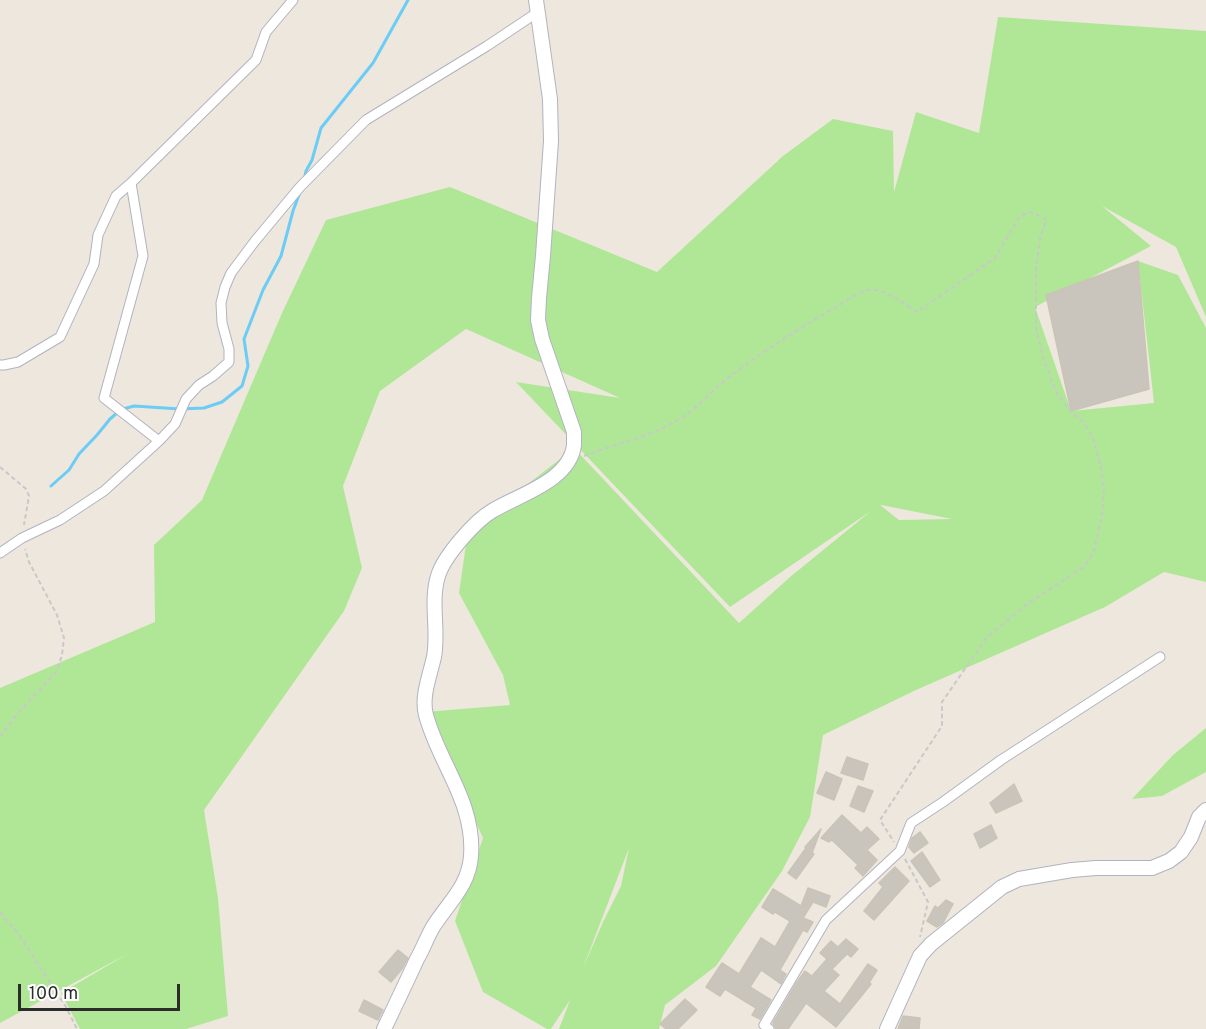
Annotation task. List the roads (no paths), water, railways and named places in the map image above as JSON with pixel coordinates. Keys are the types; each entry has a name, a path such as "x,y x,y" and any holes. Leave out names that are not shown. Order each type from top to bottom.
{"street":[{"path":"0,365 18,362 60,337 93,264 98,235 116,196 256,60 266,32 293,0"},
{"path":"0,553 22,538 60,520 104,492 175,424 186,399 199,385 230,362 222,323 221,303 231,273 300,188 366,120 487,46 537,6"},
{"path":"384,1029 432,928 457,895 466,876 471,857 470,822 456,785 432,734 425,712 426,688 434,655 437,577 444,562 468,531 491,511 541,487 559,473 574,448 573,432 542,339 538,320 551,141 550,99 537,6"},
{"path":"130,183 143,256 104,398 159,441"},
{"path":"769,1029 764,1025 826,920 900,851 911,823 1001,760 1160,657"},
{"path":"887,1029 920,956 931,944 1002,887 1019,879 1072,870 1152,868 1169,861 1181,852 1191,837 1199,817 1206,810"}],"waterway":[{"path":"304,180 321,128 373,63 408,0"},
{"path":"123,409 134,406 204,408 222,402 242,386 248,366 244,339 263,290 281,256 300,192"},
{"path":"51,486 69,470 79,454 118,412"}]}
